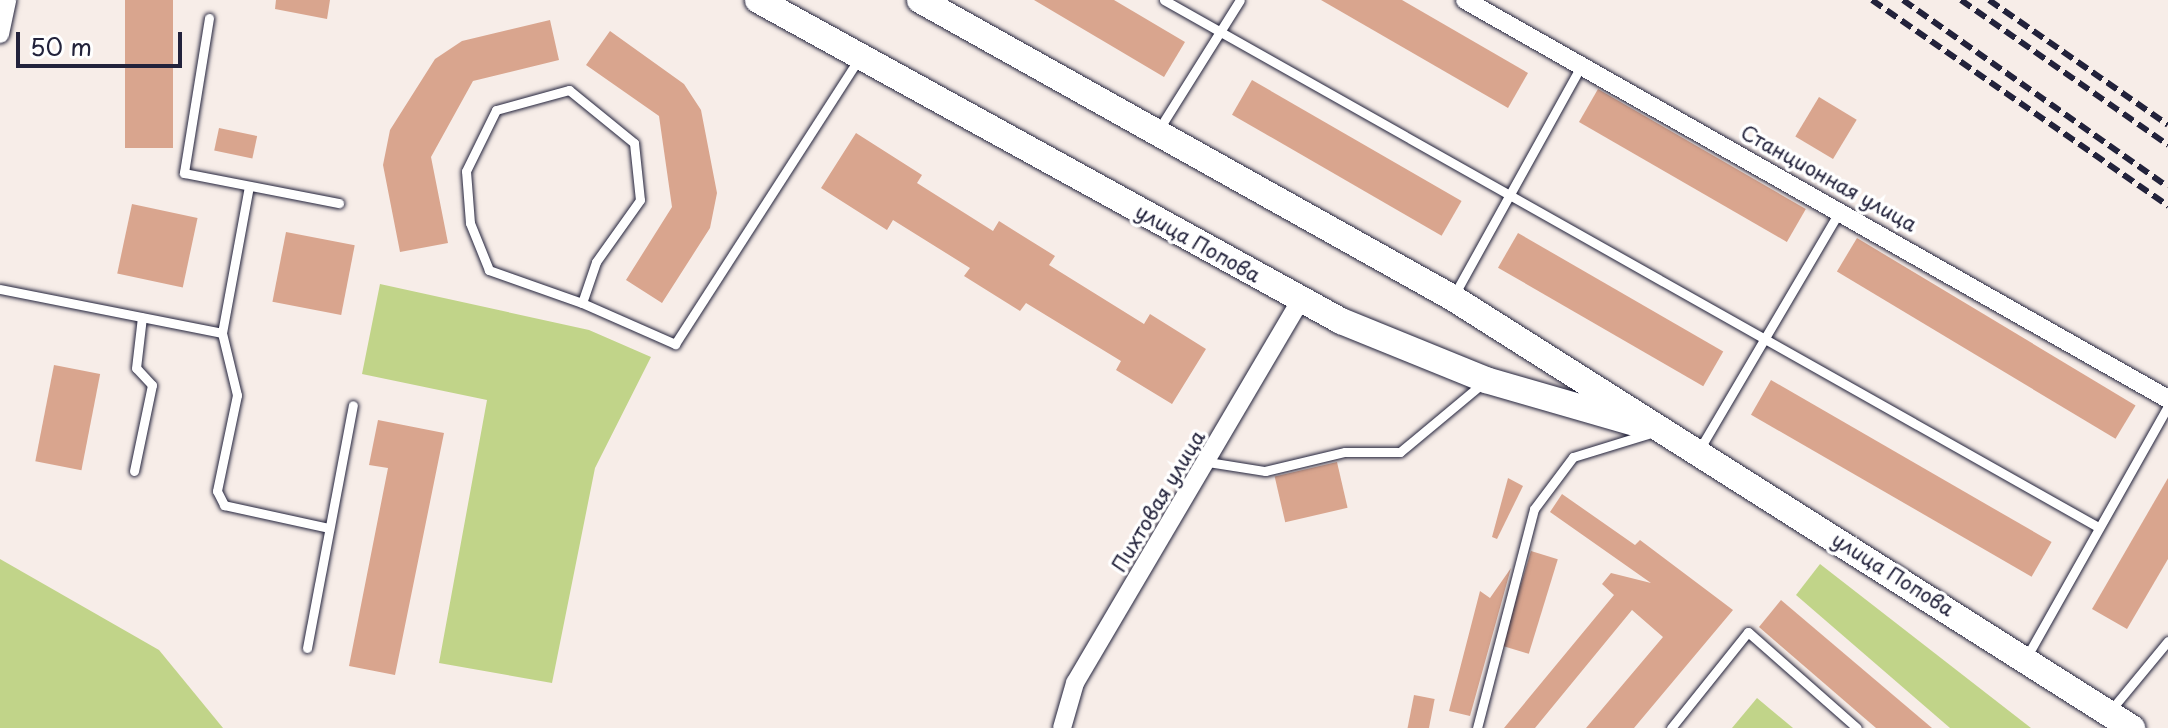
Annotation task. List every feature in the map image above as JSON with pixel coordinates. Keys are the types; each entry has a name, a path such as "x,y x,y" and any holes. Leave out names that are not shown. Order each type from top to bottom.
{"street":[{"path":"0,34 7,0"},
{"name":"улица Попова","path":"758,0 1301,299 1486,380 1661,430"},
{"name":"улица Попова","path":"920,0 1453,298 2026,658 2122,723"},
{"name":"Станционная улица","path":"1465,0 1841,208 2168,399"},
{"name":"Пихтовая улица","path":"1062,728 1075,683 1208,462 1301,299"}],"lane":[{"path":"1164,0 1506,197 2098,527"},
{"path":"1157,132 1240,0"},
{"path":"209,18 181,164 184,173 339,203"},
{"path":"582,303 596,262 640,200 634,143 569,90 496,110 466,171 470,223 489,270 582,303 675,344 859,58"},
{"path":"1453,298 1581,66"},
{"path":"249,186 222,333 237,395 217,491 224,505 329,528"},
{"path":"1698,451 1766,341 1841,208"},
{"path":"0,289 222,333"},
{"path":"134,471 152,385 136,368 142,317"},
{"path":"1208,462 1265,471 1345,452 1400,452 1486,380"},
{"path":"307,648 353,405"},
{"path":"2026,658 2168,406"},
{"path":"1477,728 1534,509 1573,457 1661,430"},
{"path":"1671,728 1748,632 1857,728"},
{"path":"2122,723 2168,641"}],"green space":[{"path":"380,284 589,330 651,357 595,468 552,683 439,663 487,400 362,374"},
{"path":"0,559 159,650 223,728 0,728"},
{"path":"1820,564 2031,728 1950,728 1796,595"},
{"path":"1757,698 1793,728 1732,728"}],"building":[{"path":"125,0 173,0 173,148 125,148"},
{"path":"276,0 330,0 327,19 275,9"},
{"path":"1034,0 1114,0 1185,42 1164,77"},
{"path":"1321,0 1402,0 1528,73 1508,108"},
{"path":"550,20 559,60 473,81 431,157 448,243 400,252 383,165 390,130 435,59 462,41"},
{"path":"610,31 684,84 701,110 717,193 710,228 662,303 626,280 672,207 659,116 586,65"},
{"path":"1252,80 1462,201 1442,236 1232,115"},
{"path":"1598,89 1806,209 1787,242 1579,122"},
{"path":"1819,97 1857,120 1833,159 1795,136"},
{"path":"219,128 257,136 252,159 214,150"},
{"path":"856,133 922,175 917,183 993,231 999,221 1055,256 1049,265 1144,324 1150,314 1206,349 1172,404 1116,370 1121,361 1026,303 1020,311 964,276 970,268 893,220 887,230 821,188"},
{"path":"132,204 198,218 183,287 117,273"},
{"path":"286,232 355,245 341,315 272,302"},
{"path":"1518,233 1723,351 1703,386 1498,268"},
{"path":"1857,238 2136,405 2115,439 1837,271"},
{"path":"54,365 100,374 81,470 35,461"},
{"path":"1771,380 2052,542 2032,577 1751,415"},
{"path":"378,420 444,433 395,675 349,666 388,468 369,465"},
{"path":"1337,462 1348,508 1285,522 1275,476"},
{"path":"1508,478 1523,486 1497,539 1492,537"},
{"path":"2168,478 2168,559 2127,629 2092,609"},
{"path":"1562,494 1635,545 1640,540 1733,610 1634,728 1586,728 1663,637 1632,610 1535,728 1504,728 1614,595 1602,584 1611,573 1651,583 1550,512"},
{"path":"1531,551 1558,559 1529,654 1502,646"},
{"path":"1511,568 1470,716 1449,711 1480,591 1490,598"},
{"path":"1781,600 1932,728 1876,728 1759,627"},
{"path":"1414,695 1435,699 1429,728 1408,728"}],"railway":[{"path":"1872,0 2168,206"},
{"path":"1903,0 2168,187"},
{"path":"1961,0 2168,145"},
{"path":"1989,0 2168,125"}]}
